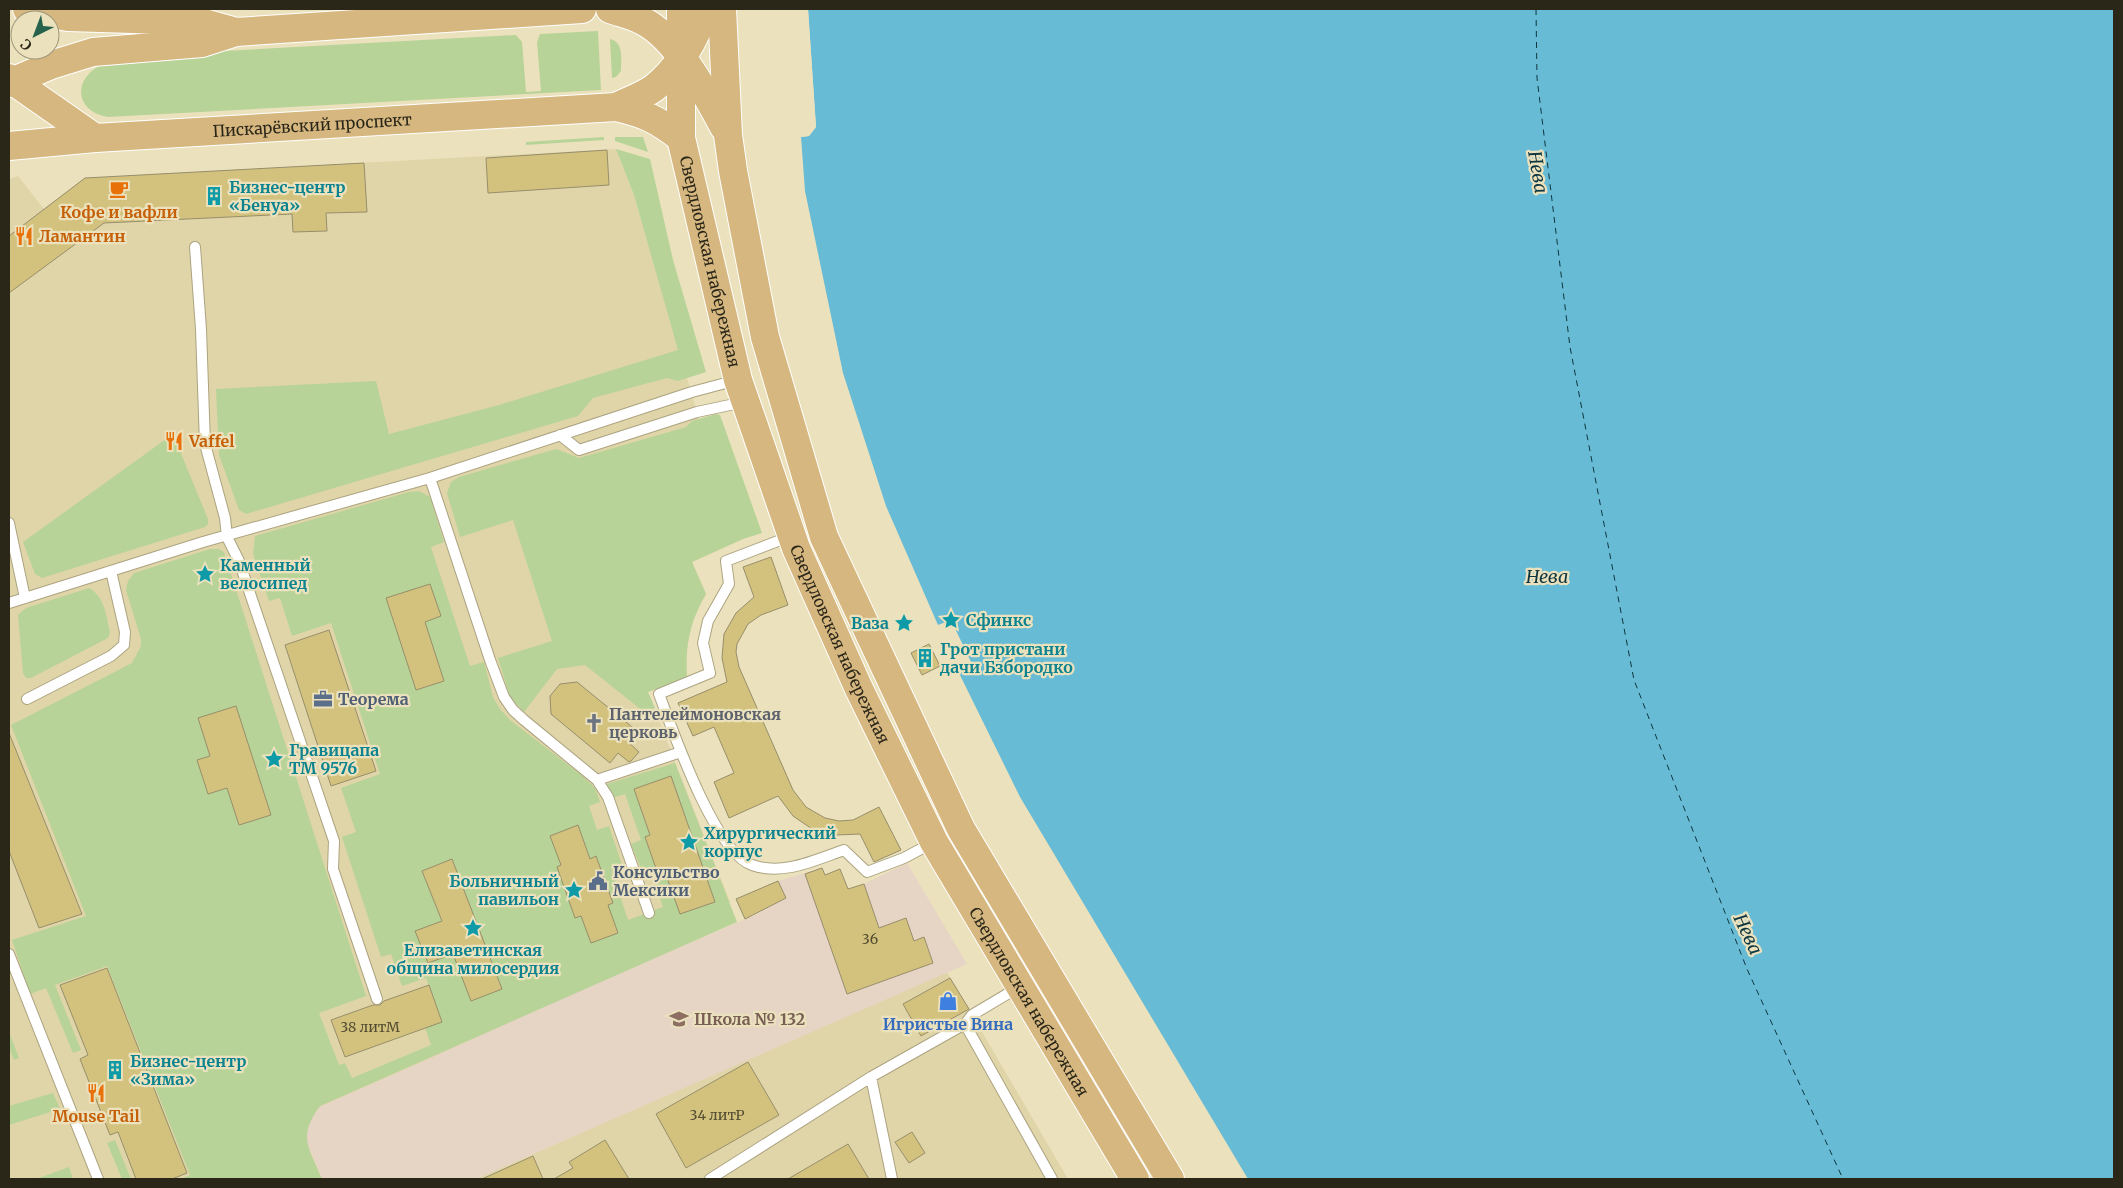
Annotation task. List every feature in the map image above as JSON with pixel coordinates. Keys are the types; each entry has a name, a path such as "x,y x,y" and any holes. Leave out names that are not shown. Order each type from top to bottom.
{"main road":[{"path":"27,9 68,17 121,14 198,20 236,32"},
{"path":"10,81 51,65 93,52 202,43 236,32 342,21 582,9"},
{"path":"610,9 643,21 666,37 681,58 697,32 706,9"},
{"name":"Свердловская набережная","path":"681,9 681,138 741,391 792,535 859,689 934,842 1135,1179"},
{"name":"Свердловская набережная","path":"722,9 729,151 765,337 824,537 961,829 1170,1179"},
{"name":"Свердловская набережная","path":"681,58 705,92 728,135"},
{"name":"Пискарёвский проспект","path":"616,107 653,89 672,72 681,58"},
{"path":"10,81 95,138"},
{"name":"Пискарёвский проспект","path":"9,146 95,138 616,107 643,113 663,124 681,138"}],"lane":[{"path":"195,247 202,338 202,410 205,444 225,518 227,537 240,561 334,841 334,869 377,999"},
{"path":"9,603 203,542 227,537 246,529 430,478 708,387 741,391"},
{"path":"560,435 579,450 697,412 741,391"},
{"path":"430,478 504,697 518,715 597,780 608,797 649,913"},
{"path":"9,523 25,598"},
{"path":"792,535 726,560 730,584 708,621 703,644 710,673 659,694 681,752 716,828 733,852 751,865 783,869 844,850 867,872 904,858 934,842"},
{"path":"27,699 111,656 124,645 126,632 111,570"},
{"path":"597,780 681,752"},
{"path":"9,954 12,972 98,1179"},
{"path":"710,1179 871,1077 965,1024 972,1015 1020,987"},
{"path":"965,1024 1052,1179"},
{"path":"871,1077 892,1179"}],"shaded area":[{"path":"616,149 634,195 699,419 743,539 692,562 706,594 694,615 685,657 687,677 648,692 730,902 305,1138 322,1179 9,1179 9,179 18,176 44,209 85,178"},
{"name":"Школа № 132","path":"907,863 967,964 476,1179 322,1179 305,1138 310,1119 319,1107 600,981 762,912 754,891 769,906 786,898 778,881 822,868 825,875 840,869 848,889 864,884"},
{"path":"947,972 1068,1179 476,1179"}],"green space":[{"path":"598,31 601,90 108,117 97,114 89,109 81,95 85,80 90,72 99,66 168,54 516,35 522,42 526,92 541,91 537,42 540,34"},
{"path":"610,39 620,47 621,56 621,71 616,77 612,78"},
{"path":"604,137 604,140 526,145 526,142"},
{"path":"615,137 643,137 648,152 615,141"},
{"path":"616,149 650,159 673,260 706,372 678,381 667,378 593,398 578,416 246,514 239,510 219,455 216,389 376,381 389,434 499,405 678,350 634,195"},
{"path":"716,414 720,415 762,533 743,539 692,562 706,594 692,624 687,654 687,677 648,692 655,708 644,712 585,665 557,669 524,712 510,697 498,658 552,641 513,520 460,537 447,493 451,482 459,477 556,449 579,458 686,427 692,421"},
{"path":"173,434 208,519 208,524 205,527 42,578 35,574 23,542"},
{"path":"419,491 430,497 444,542 431,547 470,666 484,662 493,697 500,709 510,720 580,774 595,788 600,802 589,806 597,830 609,826 626,877 615,881 628,920 663,907 650,869 642,871 631,844 641,840 625,794 612,798 607,784 675,763 737,922 320,1106 313,1117 307,1135 310,1150 322,1179 181,1179 190,1175 107,966 55,985 81,1050 73,1053 46,988 30,994 12,940 86,916 11,725 132,663 141,646 141,639 126,590 128,581 134,573 210,549 219,549 224,552 366,996 319,1013 339,1065 345,1063 352,1078 431,1045 425,1028 442,1021 426,978 402,986 391,954 381,957 342,837 356,832 341,788 380,774 331,623 292,636 280,598 269,601 253,554 255,536 409,492"},
{"path":"89,588 102,601 110,632 108,638 31,678 26,678 23,673 18,615 26,608"},
{"path":"9,1032 19,1058 14,1060 9,1048"},
{"path":"53,1093 60,1109 9,1125 9,1106"},
{"path":"115,1140 131,1179 122,1179 107,1143"},
{"path":"69,1167 73,1179 36,1179"}],"water":[{"name":"Нева","path":"808,9 2114,9 2114,1179 1248,1179 1020,797 957,669 971,662 951,620 938,625 886,506 843,373 805,191 801,137 809,136 816,127"}],"pier":[{"path":"806,9 808,9 816,127 809,136 801,137 801,135 807,134 813,126"}],"building":[{"path":"607,150 609,185 488,193 486,158"},
{"name":"Бизнес-центр «Бенуа»","path":"364,163 367,212 326,213 327,231 293,232 292,214 104,223 9,293 9,236 85,178"},
{"path":"771,557 788,605 761,615 748,624 737,644 736,652 739,667 793,790 806,807 825,818 839,821 853,820 879,807 901,850 874,862 860,834 836,835 812,829 793,816 778,796 729,818 714,782 734,773 714,727 693,736 678,703 727,682 722,658 724,634 736,613 754,597 743,567"},
{"path":"430,584 441,616 425,622 444,681 416,690 386,598"},
{"path":"329,630 376,771 331,786 285,645"},
{"name":"Грот пристани дачи Бзбородко","path":"929,644 940,666 922,675 911,653"},
{"name":"Пантелеймоновская церковь","path":"577,682 637,731 628,742 639,752 631,761 629,762 618,753 610,763 551,714 550,696 560,684"},
{"path":"236,706 271,815 239,825 227,788 208,794 197,760 210,756 198,718"},
{"path":"9,733 82,914 39,928 9,851"},
{"path":"671,776 715,902 680,914 666,875 659,877 645,837 650,835 634,789"},
{"path":"578,825 590,859 596,856 613,903 608,905 618,933 591,943 581,916 575,918 557,867 561,865 550,836"},
{"path":"452,859 502,989 471,1001 453,954 428,963 415,931 442,921 422,871"},
{"path":"822,868 825,875 840,869 848,889 864,884 879,928 906,918 914,941 924,937 933,963 847,994 805,874"},
{"path":"778,881 786,898 745,919 736,899"},
{"name":"Бизнес-центр «Зима»","path":"107,968 187,1173 172,1179 136,1179 118,1132 110,1135 80,1059 88,1055 60,985"},
{"path":"950,978 969,1009 921,1036 903,1004"},
{"path":"429,985 442,1022 345,1057 331,1020 373,1005 380,1005 384,1001"},
{"path":"748,1062 779,1115 686,1168 656,1114"},
{"path":"912,1132 925,1153 909,1163 895,1142"},
{"path":"605,1140 629,1179 554,1179 573,1168 569,1162"},
{"path":"848,1144 869,1179 788,1179"},
{"path":"533,1156 543,1179 482,1179"}],"ferry route":[{"path":"1536,9 1537,78 1570,347 1634,680 1747,969 1843,1179"}],"place":[{"name":"Кофе и вафли","path":"119,189"},
{"name":"Бизнес-центр «Бенуа»","path":"214,196"},
{"name":"Ламантин","path":"24,236"},
{"name":"Vaffel","path":"174,441"},
{"name":"Каменный велосипед","path":"205,574"},
{"name":"Сфинкс","path":"951,620"},
{"name":"Ваза","path":"904,623"},
{"name":"Грот пристани дачи Бзбородко","path":"925,658"},
{"name":"Теорема","path":"323,699"},
{"name":"Пантелеймоновская церковь","path":"594,723"},
{"name":"Гравицапа ТМ 9576","path":"274,759"},
{"name":"Хирургический корпус","path":"689,842"},
{"name":"Консульство Мексики","path":"598,881"},
{"name":"Больничный павильон","path":"574,890"},
{"name":"Елизаветинская община милосердия","path":"473,928"},
{"name":"Игристые Вина","path":"948,1001"},
{"name":"Школа № 132","path":"679,1019"},
{"name":"Бизнес-центр «Зима»","path":"115,1070"},
{"name":"Mouse Tail","path":"96,1093"}]}
